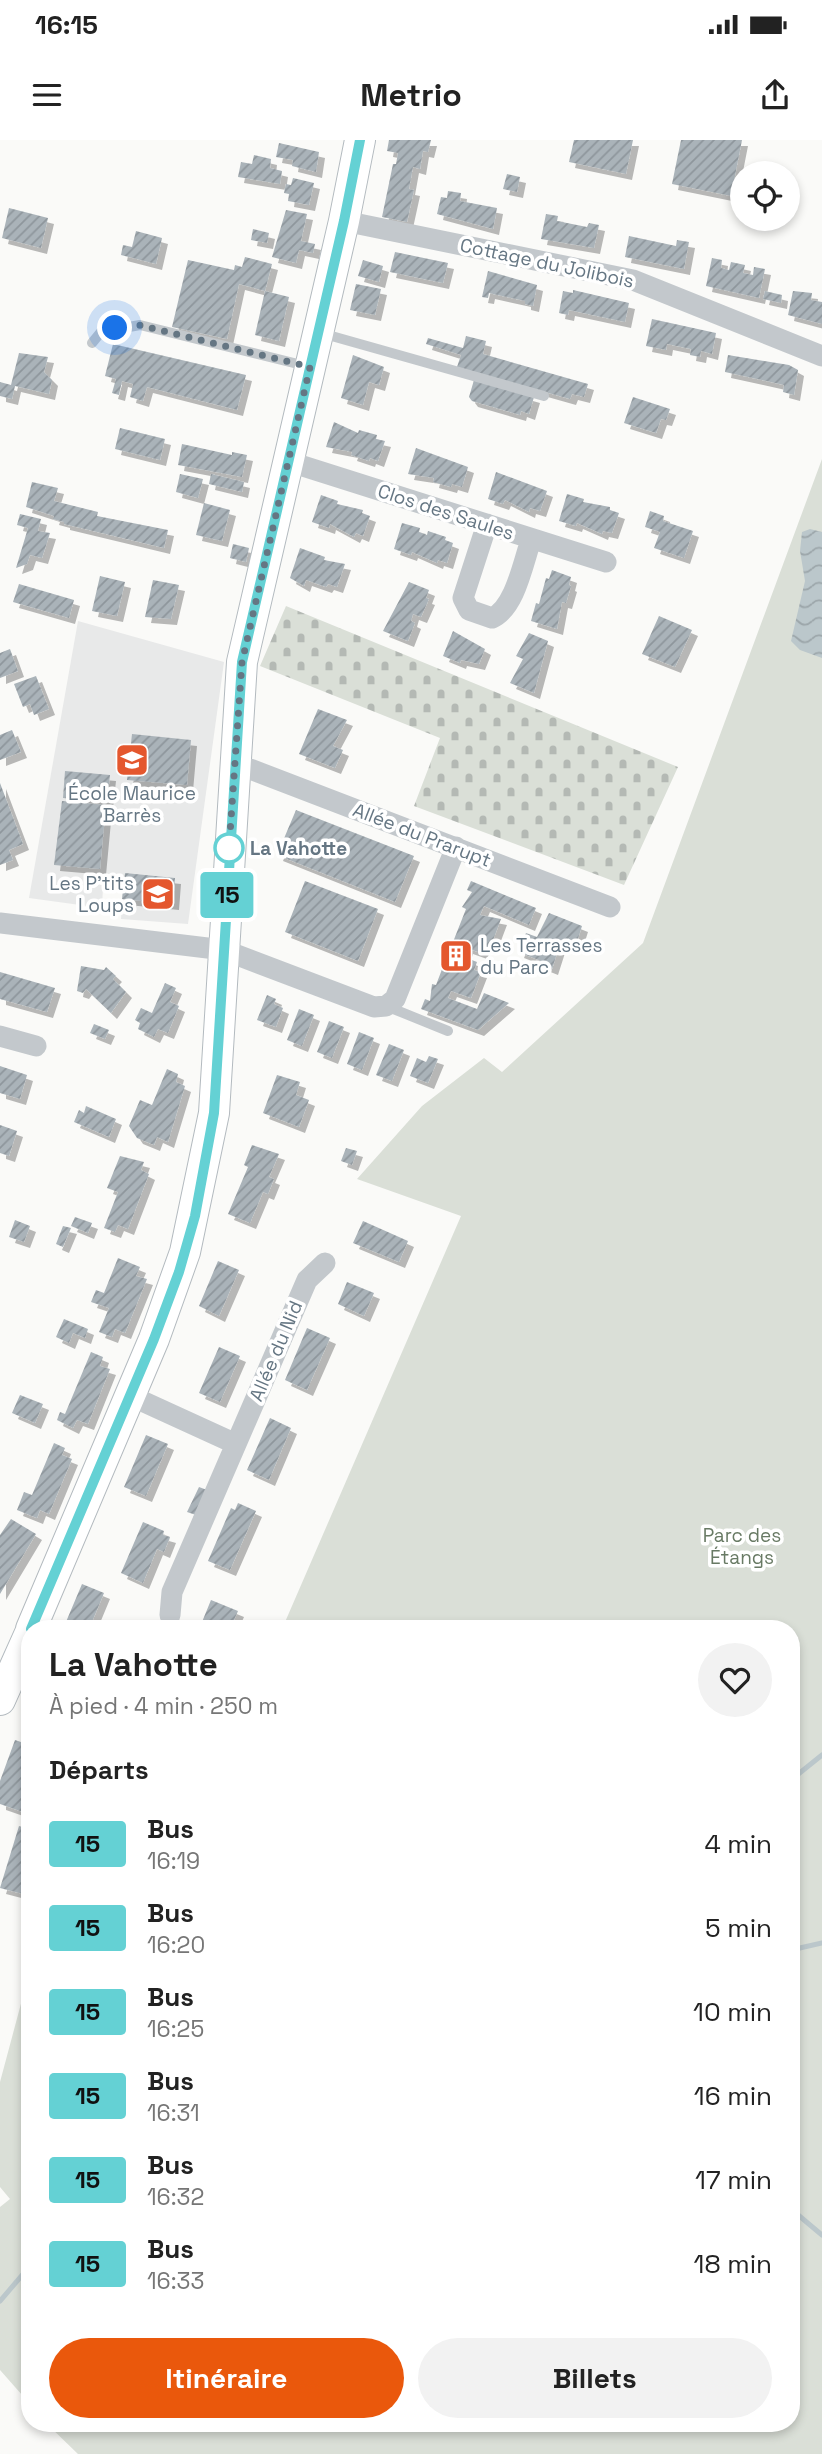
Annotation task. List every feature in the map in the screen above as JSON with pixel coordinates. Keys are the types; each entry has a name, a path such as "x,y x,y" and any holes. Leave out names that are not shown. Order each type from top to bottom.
{"main road":[{"path":"36,1620 131,1395 186,1252 206,1163 214,1113 242,662 344,221 360,140"},
{"path":"0,1700 21,1653"}],"street":[{"name":"Cottage du Jolibois","path":"344,221 633,280 822,356"},
{"name":"Clos des Saules","path":"288,461 606,562"},
{"path":"487,524 463,598 469,610 492,618 502,614 531,540"},
{"name":"Allée du Prarupt","path":"234,766 250,769 610,907"},
{"path":"0,923 224,950 374,1007 386,1006 395,999 456,847"},
{"path":"0,1037 36,1046"},
{"name":"Allée du Nid","path":"170,1615 172,1592 307,1280 325,1263"},
{"path":"131,1395 236,1444"}],"lane":[{"path":"92,343 101,332 139,325 310,367"},
{"path":"318,332 544,396"},
{"path":"386,1006 448,1031"}],"shaded area":[{"name":"École Maurice Barrès","path":"78,621 224,662 188,924 121,919 123,888 103,886 102,908 29,898"}],"green space":[{"name":"Parc des Étangs","path":"822,459 822,2454 78,2454 55,2432 800,2432 800,1620 286,1620 461,1216 357,1179 422,1106 484,1058 502,1072 643,943"},
{"path":"286,606 678,767 624,885 414,806 440,738 260,666"},
{"path":"21,2004 21,2394 0,2370 0,2207 10,2199 0,2187 0,2082"}],"water":[{"path":"810,529 822,532 822,658 800,650 791,641 805,581 800,551 802,532"}],"building":[{"path":"389,140 431,140 428,152 423,151 420,169 413,167 409,189 414,190 407,222 382,217 393,164 396,164 398,153 387,151"},
{"path":"574,140 633,140 626,174 569,162"},
{"path":"681,140 742,140 738,161 730,161 730,196 672,184"},
{"path":"279,143 319,152 316,172 292,166 293,160 276,157"},
{"path":"254,155 271,159 270,168 282,171 280,184 238,177 241,162 252,164"},
{"path":"507,174 520,177 517,192 503,189"},
{"path":"293,178 314,183 309,205 288,201 289,194 284,193 286,184 291,185"},
{"path":"448,191 461,193 460,201 497,208 493,229 437,214 441,197 447,198"},
{"path":"9,208 48,218 41,248 2,238"},
{"path":"286,210 307,214 301,241 315,244 313,253 299,250 296,263 272,257"},
{"path":"546,214 558,216 557,221 587,227 589,223 599,225 594,248 541,239"},
{"path":"253,229 269,233 267,243 251,240"},
{"path":"136,231 162,238 156,264 121,255 123,245 132,247"},
{"path":"629,236 676,246 677,240 689,242 684,269 625,257"},
{"path":"395,252 448,263 443,283 390,272"},
{"path":"245,257 272,264 265,291 239,284 227,339 172,327 188,260 234,270 235,265 242,267"},
{"path":"712,258 722,260 721,268 729,270 731,262 745,265 743,273 753,275 754,267 765,269 759,298 706,286"},
{"path":"363,260 383,266 379,282 358,276"},
{"path":"488,271 537,285 533,306 525,304 525,301 489,293 488,298 482,297"},
{"path":"356,284 381,289 375,315 350,310"},
{"path":"573,290 629,303 625,322 569,310 568,315 559,313 563,291 573,293"},
{"path":"265,291 289,297 279,341 255,335"},
{"path":"765,291 782,295 781,303 763,299"},
{"path":"793,291 812,293 811,300 822,302 822,324 788,315"},
{"path":"652,319 716,333 712,354 701,351 700,357 690,355 691,349 667,344 666,350 646,346"},
{"path":"466,336 486,341 483,354 588,384 584,397 572,394 570,399 457,367 461,355 426,344 428,338 463,348"},
{"path":"113,344 246,375 237,410 147,387 143,401 130,397 133,384 122,381 119,395 112,393 116,379 105,376"},
{"path":"19,353 48,357 44,372 52,380 49,394 15,386 12,399 0,396 0,382 11,385"},
{"path":"353,355 384,367 379,385 369,382 363,405 341,398"},
{"path":"728,355 789,365 798,370 794,395 783,392 784,385 725,372"},
{"path":"474,380 534,397 529,414 521,411 520,415 472,401 469,397"},
{"path":"633,397 670,409 666,420 661,419 656,433 624,423"},
{"path":"334,422 358,433 359,430 377,435 376,439 385,441 378,461 370,458 369,461 351,455 352,452 326,447"},
{"path":"120,428 165,439 160,460 115,449"},
{"path":"182,444 232,455 232,452 247,455 242,477 178,465"},
{"path":"416,448 468,467 462,487 452,484 451,487 433,482 434,478 408,474"},
{"path":"496,472 547,491 540,511 530,508 529,512 505,500 503,504 488,499"},
{"path":"180,474 203,479 198,498 176,492"},
{"path":"211,474 244,482 242,492 209,484"},
{"path":"32,482 58,488 54,501 98,512 97,516 168,530 164,548 64,524 53,519 54,516 26,507"},
{"path":"567,494 584,499 583,502 610,507 610,510 619,513 612,533 603,531 602,534 577,523 576,526 559,521"},
{"path":"321,495 338,501 337,504 363,510 362,513 370,516 363,536 356,533 354,537 330,524 329,528 312,522"},
{"path":"204,503 230,510 222,541 196,535"},
{"path":"650,511 664,516 663,521 693,531 684,558 654,548 660,532 645,527"},
{"path":"20,514 41,519 38,531 50,533 42,558 30,555 27,564 16,568 28,528 17,525"},
{"path":"402,523 420,528 419,532 427,535 428,531 446,537 445,540 453,543 447,563 438,560 437,563 412,552 411,555 394,549"},
{"path":"233,544 249,548 246,562 230,558"},
{"path":"300,548 325,557 324,560 345,564 337,587 328,584 326,587 306,580 304,586 290,578"},
{"path":"552,570 571,577 571,586 566,603 562,602 557,629 531,621 546,578 549,579"},
{"path":"100,576 125,582 117,616 92,611"},
{"path":"153,580 179,585 171,619 145,617"},
{"path":"409,582 429,590 426,598 429,599 421,617 413,614 411,621 415,623 408,641 383,631"},
{"path":"19,584 74,600 69,618 13,602"},
{"path":"659,616 692,630 675,667 642,654"},
{"path":"453,631 485,649 479,664 461,660 460,663 443,656"},
{"path":"529,633 548,641 534,693 510,683 523,659 516,656"},
{"path":"10,649 18,671 0,678 0,653"},
{"path":"36,676 49,709 34,715 30,704 23,707 14,684"},
{"path":"318,709 347,720 333,746 343,750 335,768 299,754"},
{"path":"12,730 21,752 0,760 0,735"},
{"path":"132,734 191,740 187,785 127,780"},
{"path":"65,771 110,775 107,802 63,798"},
{"path":"0,783 23,844 9,850 13,860 0,865"},
{"path":"62,801 106,805 100,869 54,865"},
{"path":"296,810 414,856 395,902 277,855"},
{"path":"125,873 175,878 173,904 122,899"},
{"path":"305,881 378,909 358,961 285,932"},
{"name":"Les Terrasses du Parc","path":"471,881 536,908 529,925 484,906 480,915 501,919 490,948 484,946 481,953 467,948 464,957 477,962 474,970 481,972 471,998 451,991 448,998 477,1009 484,993 509,1003 478,1030 421,1009 425,999 430,1001 432,984 436,985 449,951 445,950 449,941 453,942 466,909 462,907 472,892 467,890"},
{"path":"549,913 582,926 575,948 565,943 563,949 559,947 552,969 542,965 544,962 518,952 526,933 537,937"},
{"path":"81,966 104,970 106,967 116,976 113,979 126,992 111,1013 86,989 83,993 77,991"},
{"path":"0,972 55,988 47,1012 0,999"},
{"path":"165,983 176,988 170,1002 179,1006 168,1033 158,1029 154,1037 138,1029 140,1023 135,1020 141,1008 152,1013"},
{"path":"267,995 276,999 274,1004 283,1008 276,1027 257,1020"},
{"path":"299,1009 314,1015 302,1046 287,1040"},
{"path":"329,1021 344,1027 332,1058 317,1052"},
{"path":"94,1024 109,1030 105,1039 90,1033"},
{"path":"359,1032 374,1038 362,1070 347,1064"},
{"path":"389,1044 404,1050 392,1081 376,1075"},
{"path":"429,1056 438,1059 428,1083 410,1076 417,1058 426,1062"},
{"path":"0,1066 27,1075 20,1099 0,1093"},
{"path":"167,1069 178,1074 176,1082 185,1086 168,1142 157,1137 154,1145 137,1138 129,1126 140,1100 152,1105"},
{"path":"277,1075 300,1082 296,1095 309,1100 299,1127 263,1113"},
{"path":"86,1106 116,1119 109,1137 74,1122 79,1110 84,1113"},
{"path":"0,1125 17,1131 9,1156 0,1153"},
{"path":"252,1145 279,1154 269,1177 274,1179 268,1194 263,1192 250,1223 228,1214 248,1167 244,1165"},
{"path":"346,1148 357,1151 352,1165 341,1161"},
{"path":"120,1156 144,1162 141,1170 149,1174 128,1229 118,1225 115,1232 104,1228 118,1192 107,1188"},
{"path":"75,1217 92,1223 88,1233 71,1226"},
{"path":"15,1220 30,1226 24,1242 9,1237"},
{"path":"363,1221 408,1241 399,1262 353,1243"},
{"path":"63,1226 71,1228 63,1247 56,1244"},
{"path":"118,1258 140,1267 136,1276 147,1279 125,1333 115,1329 112,1337 99,1332 109,1308 91,1302 96,1290 104,1293"},
{"path":"218,1261 239,1270 219,1316 199,1306"},
{"path":"347,1282 374,1293 364,1316 338,1304"},
{"path":"64,1319 88,1329 85,1338 73,1333 69,1343 56,1337"},
{"path":"307,1328 330,1338 307,1390 285,1380"},
{"path":"219,1347 240,1356 220,1402 199,1393"},
{"path":"91,1352 103,1357 100,1366 110,1369 88,1424 77,1420 73,1428 57,1420 60,1412 65,1414"},
{"path":"20,1395 43,1404 35,1423 12,1413"},
{"path":"270,1418 291,1428 269,1480 247,1470"},
{"path":"146,1435 168,1444 146,1496 124,1487"},
{"path":"54,1443 65,1448 62,1455 72,1459 49,1514 40,1510 37,1518 17,1510 24,1492 32,1495"},
{"path":"199,1487 207,1490 196,1515 187,1512"},
{"path":"238,1503 256,1511 230,1570 208,1561 231,1508 235,1510"},
{"path":"11,1519 36,1534 0,1594 0,1535"},
{"path":"143,1522 164,1531 163,1535 170,1537 164,1552 157,1549 143,1583 121,1573"},
{"path":"82,1584 104,1593 93,1620 67,1620"},
{"path":"211,1600 238,1611 234,1620 203,1620"},
{"path":"15,1740 21,1742 21,1811 0,1804 0,1781"},
{"path":"19,1826 21,1827 21,1893 0,1888"}],"waterway":[{"path":"800,1773 822,1755"},
{"path":"800,1948 822,1943"},
{"path":"800,2217 822,2235"},
{"path":"0,2301 21,2276"}],"bus line":[{"name":"15","path":"35,1620 154,1339 173,1291 195,1216 214,1113 242,662 344,221 360,140"}],"place":[{"name":"École Maurice Barrès","path":"132,760"},
{"name":"La Vahotte","path":"229,848"},
{"name":"Les P'tits Loups","path":"158,894"},
{"name":"Les Terrasses du Parc","path":"456,956"}],"route":[{"path":"115,328 139,325 310,367 242,662 229,848"}]}
